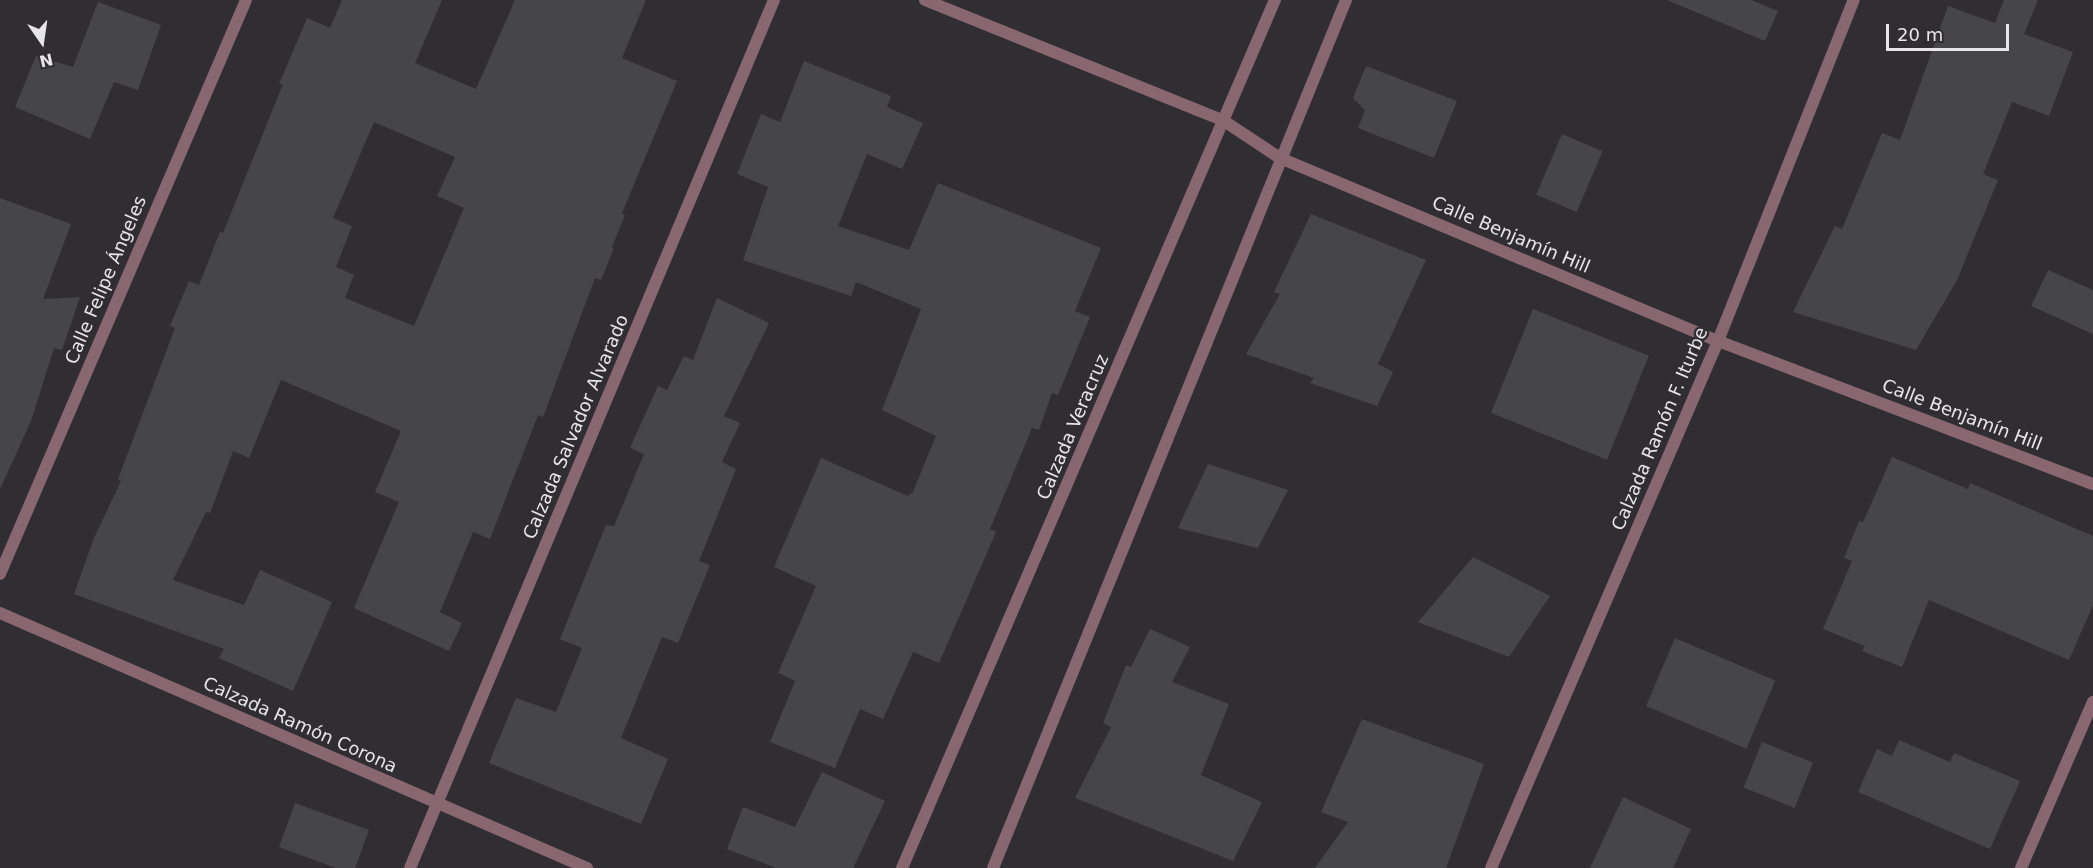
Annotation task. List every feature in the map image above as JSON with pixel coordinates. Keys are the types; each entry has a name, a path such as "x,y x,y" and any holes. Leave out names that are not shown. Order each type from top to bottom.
{"street":[{"name":"Calle Felipe Ángeles","path":"0,574 246,0"},
{"name":"Calzada Salvador Alvarado","path":"410,868 774,0"},
{"name":"Calle Benjamín Hill","path":"925,0 1224,121 1280,158 1718,341 2093,484"},
{"name":"Calzada Veracruz","path":"902,868 1275,0"},
{"path":"993,868 1346,0"},
{"name":"Calzada Ramón F. Iturbe","path":"1491,868 1718,341 1854,0"},
{"name":"Calzada Ramón Corona","path":"0,614 587,868"},
{"path":"2021,868 2093,702"}],"building":[{"path":"342,0 442,0 415,63 476,89 515,0 646,0 622,58 677,81 622,213 625,215 601,280 595,278 543,417 538,415 490,539 473,532 440,612 462,623 449,651 354,608 399,502 375,492 401,431 281,380 249,458 233,451 210,513 206,512 173,580 244,605 260,570 332,602 293,691 219,658 224,649 74,594 94,538 121,481 118,479 175,328 170,326 189,281 199,285 220,232 223,233 283,84 279,84 307,18 330,28","holes":["374,122 455,157 437,196 464,208 414,326 345,298 354,275 336,267 352,226 333,218"]},
{"path":"1667,0 1751,0 1778,11 1765,41"},
{"path":"2004,0 2038,0 2024,34 2073,52 2049,116 2012,102 1983,174 1998,180 1957,280 1916,350 1793,312 1835,226 1842,229 1882,133 1900,140 1948,6 1995,23"},
{"path":"98,2 161,25 138,90 114,82 90,139 15,107 36,56 73,67"},
{"path":"804,61 891,96 887,107 923,123 902,169 867,154 838,226 909,250 938,183 1101,248 1075,311 1090,317 1058,395 1052,393 1039,430 1032,428 990,529 996,532 939,663 913,652 883,719 860,709 835,768 770,742 795,681 778,673 816,586 774,567 821,458 908,496 912,494 936,436 882,410 921,309 856,282 851,296 743,260 768,187 737,174 761,114 780,122"},
{"path":"1366,66 1457,101 1434,158 1358,128 1365,110 1353,98"},
{"path":"1562,134 1603,151 1577,212 1536,195"},
{"path":"0,198 71,224 43,299 80,297 62,350 54,348 31,421 0,489"},
{"path":"1311,214 1426,260 1378,364 1393,372 1377,406 1310,383 1314,378 1246,354 1280,294 1274,292"},
{"path":"2048,270 2093,290 2093,334 2031,306"},
{"path":"717,298 769,323 724,416 740,423 722,462 736,469 699,561 710,565 678,643 662,637 621,738 668,759 641,824 489,763 516,698 556,712 582,648 560,639 606,525 614,526 644,454 630,448 658,386 667,390 684,356 693,360"},
{"path":"1533,309 1649,356 1607,460 1491,413"},
{"path":"1892,457 1968,489 1970,483 2093,536 2093,605 2069,660 1929,600 1902,667 1862,651 1865,646 1823,629 1852,561 1844,558 1859,521 1863,522"},
{"path":"1208,464 1288,490 1258,548 1178,528"},
{"path":"1473,557 1550,596 1509,657 1418,622"},
{"path":"1150,629 1190,647 1172,682 1229,704 1201,775 1262,802 1233,861 1075,798 1111,727 1103,723 1126,665 1131,667"},
{"path":"1675,638 1775,681 1746,749 1646,706"},
{"path":"1362,719 1484,764 1446,868 1315,868 1348,822 1321,812"},
{"path":"1899,740 1950,762 1954,753 2020,781 1990,849 1858,792 1877,749 1892,756"},
{"path":"1762,742 1813,763 1795,808 1744,787"},
{"path":"822,772 885,801 853,868 776,868 727,849 743,807 795,827"},
{"path":"1623,797 1691,829 1673,868 1590,868"},
{"path":"295,803 369,830 355,868 336,868 279,847"}]}
